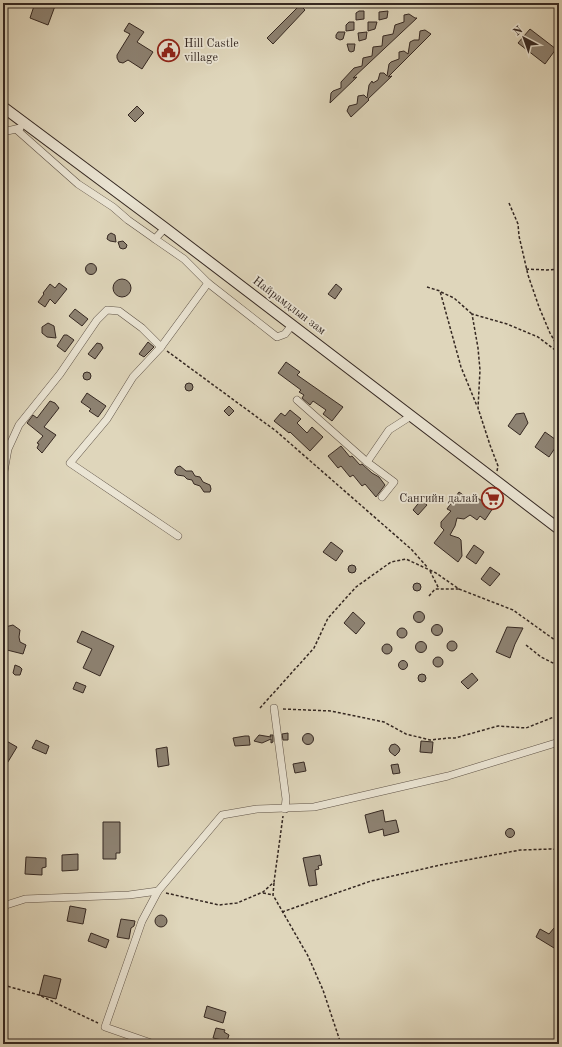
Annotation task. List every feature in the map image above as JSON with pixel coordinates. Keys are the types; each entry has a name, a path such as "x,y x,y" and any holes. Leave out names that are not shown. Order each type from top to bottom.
{"main road":[{"name":"Найрамдлын зам","path":"3,107 165,228 559,529"}],"street":[{"path":"3,132 17,130 28,125"},
{"path":"17,130 78,184 113,207 128,220 184,259 208,282 277,337 285,334 292,325"},
{"path":"155,239 165,228"},
{"path":"178,536 70,463 106,419 132,377 161,346 208,282"},
{"path":"3,477 8,449 19,425 60,374 97,320 107,310 119,311 142,328 161,346"},
{"path":"297,400 367,462 394,482 382,498"},
{"path":"367,462 389,430 411,416"},
{"path":"274,708 286,799 285,809"},
{"path":"154,1044 105,1027 142,921 158,891 222,815 257,809 314,807 448,776 559,742"},
{"path":"3,906 25,899 129,895 158,891"}],"path":[{"path":"509,203 518,224 526,269 539,307 550,333 559,349"},
{"path":"526,269 559,269"},
{"path":"427,287 440,291 454,298 472,314 507,324 538,337 559,354"},
{"path":"440,291 461,367 478,408 498,466 493,478"},
{"path":"472,314 480,370 478,408"},
{"path":"161,346 276,431 411,549 430,570 439,589"},
{"path":"260,708 314,648 328,618 356,587 391,562 406,559 430,570 450,582 458,589 513,610 559,643"},
{"path":"429,596 435,589 458,589"},
{"path":"526,645 541,657 559,666"},
{"path":"274,708 330,711 376,720 384,722 406,734 430,740 455,738 498,726 526,728 559,716"},
{"path":"285,809 273,895 308,956 323,990 341,1044"},
{"path":"282,912 371,881 440,865 520,850 559,850"},
{"path":"158,891 219,905 237,903 263,892 274,882"},
{"path":"263,892 273,895"},
{"path":"3,985 39,995 105,1027"}],"building":[{"path":"35,3 46,3 55,6 48,25 30,18"},
{"path":"300,5 305,10 273,44 267,38"},
{"path":"359,11 364,11 364,19 356,20 356,13"},
{"path":"388,11 387,18 379,20 379,12"},
{"path":"409,14 417,18 353,78 357,77 330,103 331,93 341,88 341,82 354,68 362,66 363,58 372,56 373,47 382,46 383,36 393,34 395,25 404,22 404,15"},
{"path":"349,22 354,22 354,30 346,31 346,25"},
{"path":"368,22 377,22 375,29 368,31"},
{"path":"129,23 144,32 137,42 153,52 142,69 128,60 123,63 119,62 117,58 117,55 130,34 124,31"},
{"path":"530,29 556,49 545,64 518,43"},
{"path":"425,30 431,34 351,117 347,111 349,106 357,104 358,96 364,95 367,98 369,85 372,81 373,83 378,80 380,73 384,73 387,76 389,64 399,59 399,52 404,51 408,54 410,42 419,40 420,31"},
{"path":"338,32 345,32 343,39 340,40 336,38"},
{"path":"367,32 366,39 359,41 358,33"},
{"path":"347,44 355,44 354,51 349,51"},
{"path":"137,106 144,113 135,122 128,115"},
{"path":"111,233 115,235 116,242 107,239 108,235"},
{"path":"123,241 127,245 126,248 123,249 120,248 118,242"},
{"path":"91,263 95,265 97,269 95,273 91,275 87,273 85,269 87,265"},
{"path":"122,279 128,282 131,288 128,294 122,297 116,294 113,288 116,282"},
{"path":"59,283 67,289 55,304 50,299 45,307 38,302 50,284 55,288"},
{"path":"336,284 342,289 335,299 328,294"},
{"path":"75,309 88,319 82,326 69,316"},
{"path":"48,323 54,326 56,338 47,337 42,333 42,327"},
{"path":"64,335 67,335 74,340 65,352 57,346"},
{"path":"148,342 154,347 144,357 139,354"},
{"path":"97,343 101,344 103,348 95,359 88,354"},
{"path":"286,362 300,372 297,375 343,407 332,421 323,414 326,410 313,401 310,405 302,398 304,395 299,392 301,390 278,373"},
{"path":"87,372 90,373 90,379 87,380 84,379 83,376 84,373"},
{"path":"187,383 191,383 193,387 191,391 187,391 185,389 185,385"},
{"path":"87,393 106,406 98,417 89,411 91,409 81,402"},
{"path":"50,401 55,403 59,408 44,427 56,435 42,453 37,448 39,444 37,443 43,436 27,423 33,415 37,418"},
{"path":"229,406 234,411 229,416 224,411"},
{"path":"290,410 301,419 297,423 307,433 312,427 323,437 310,451 290,432 289,433 274,421 281,413 285,416"},
{"path":"524,413 528,423 520,435 508,426 516,414"},
{"path":"545,432 559,442 549,457 535,447"},
{"path":"341,446 350,457 352,456 360,465 362,464 379,477 385,485 376,497 365,484 362,486 353,475 350,477 341,466 338,468 328,456"},
{"path":"180,466 186,471 192,471 195,476 200,477 203,482 210,485 210,492 204,492 200,486 194,484 192,480 187,479 184,476 177,475 175,470"},
{"path":"459,492 473,502 476,497 493,508 485,520 480,516 477,520 470,515 464,519 457,518 450,535 461,540 462,556 458,562 434,543 444,530 441,527 441,522 451,511 447,509"},
{"path":"421,500 427,505 418,515 413,510"},
{"path":"331,542 343,551 336,561 323,552"},
{"path":"474,545 484,552 476,564 466,557"},
{"path":"352,565 355,566 355,572 352,573 349,572 348,569 349,566"},
{"path":"490,567 500,574 490,586 481,579"},
{"path":"417,583 420,584 420,590 417,591 414,590 413,587 414,584"},
{"path":"353,612 365,623 356,634 344,623"},
{"path":"417,612 421,612 423,613 423,621 417,622 414,619 414,615"},
{"path":"437,624 441,626 443,630 441,634 437,636 433,634 431,630 433,626"},
{"path":"13,625 20,630 20,642 26,645 23,654 3,649 3,629"},
{"path":"507,627 523,628 510,658 496,652"},
{"path":"400,628 404,628 406,629 406,637 400,638 397,635 397,631"},
{"path":"82,631 114,646 100,676 83,668 92,649 77,642"},
{"path":"421,641 425,643 427,647 425,651 421,653 417,651 415,647 417,643"},
{"path":"450,641 454,641 457,646 454,651 450,651 447,648 447,644"},
{"path":"387,644 392,649 387,654 382,649"},
{"path":"436,657 440,657 442,658 442,666 436,667 433,664 433,660"},
{"path":"403,660 408,665 403,670 398,665"},
{"path":"15,665 22,669 20,675 15,675 13,673"},
{"path":"472,673 478,680 468,689 461,682"},
{"path":"422,674 425,675 425,681 422,682 419,681 418,678 419,675"},
{"path":"76,682 86,686 83,693 73,689"},
{"path":"288,733 288,740 283,740 282,734"},
{"path":"306,734 310,734 312,735 312,743 306,744 303,741 303,737"},
{"path":"259,735 271,737 270,735 273,735 273,742 271,743 271,739 262,743 254,741"},
{"path":"249,736 250,745 235,746 233,738"},
{"path":"3,739 17,747 3,770"},
{"path":"36,740 49,746 46,754 32,748"},
{"path":"421,741 433,742 432,753 420,752"},
{"path":"395,744 400,749 395,756 389,749 391,745"},
{"path":"167,747 169,765 158,767 156,749"},
{"path":"304,762 306,771 295,773 293,764"},
{"path":"398,764 400,773 393,774 391,765"},
{"path":"383,810 385,822 396,820 399,832 384,836 383,829 369,833 365,815"},
{"path":"103,822 120,822 120,853 116,853 116,859 103,859"},
{"path":"510,828 515,833 510,838 505,833"},
{"path":"78,854 78,870 62,871 62,855"},
{"path":"320,855 322,865 318,866 319,869 315,870 317,885 309,886 303,858"},
{"path":"26,857 46,858 46,867 42,868 42,875 25,874"},
{"path":"70,906 86,909 83,924 67,921"},
{"path":"161,915 165,917 167,921 165,925 161,927 157,925 155,921 157,917"},
{"path":"121,919 135,921 134,926 131,928 129,939 117,937"},
{"path":"554,928 559,931 559,951 536,937 540,929 549,934"},
{"path":"91,933 109,940 106,948 88,941"},
{"path":"44,975 61,979 56,999 39,995"},
{"path":"207,1006 226,1012 223,1023 204,1017"},
{"path":"216,1028 225,1030 224,1032 229,1035 227,1041 213,1038"}],"place":[{"name":"Hill Castle village","path":"169,51"},
{"name":"Сангийн далай","path":"493,499"}]}
